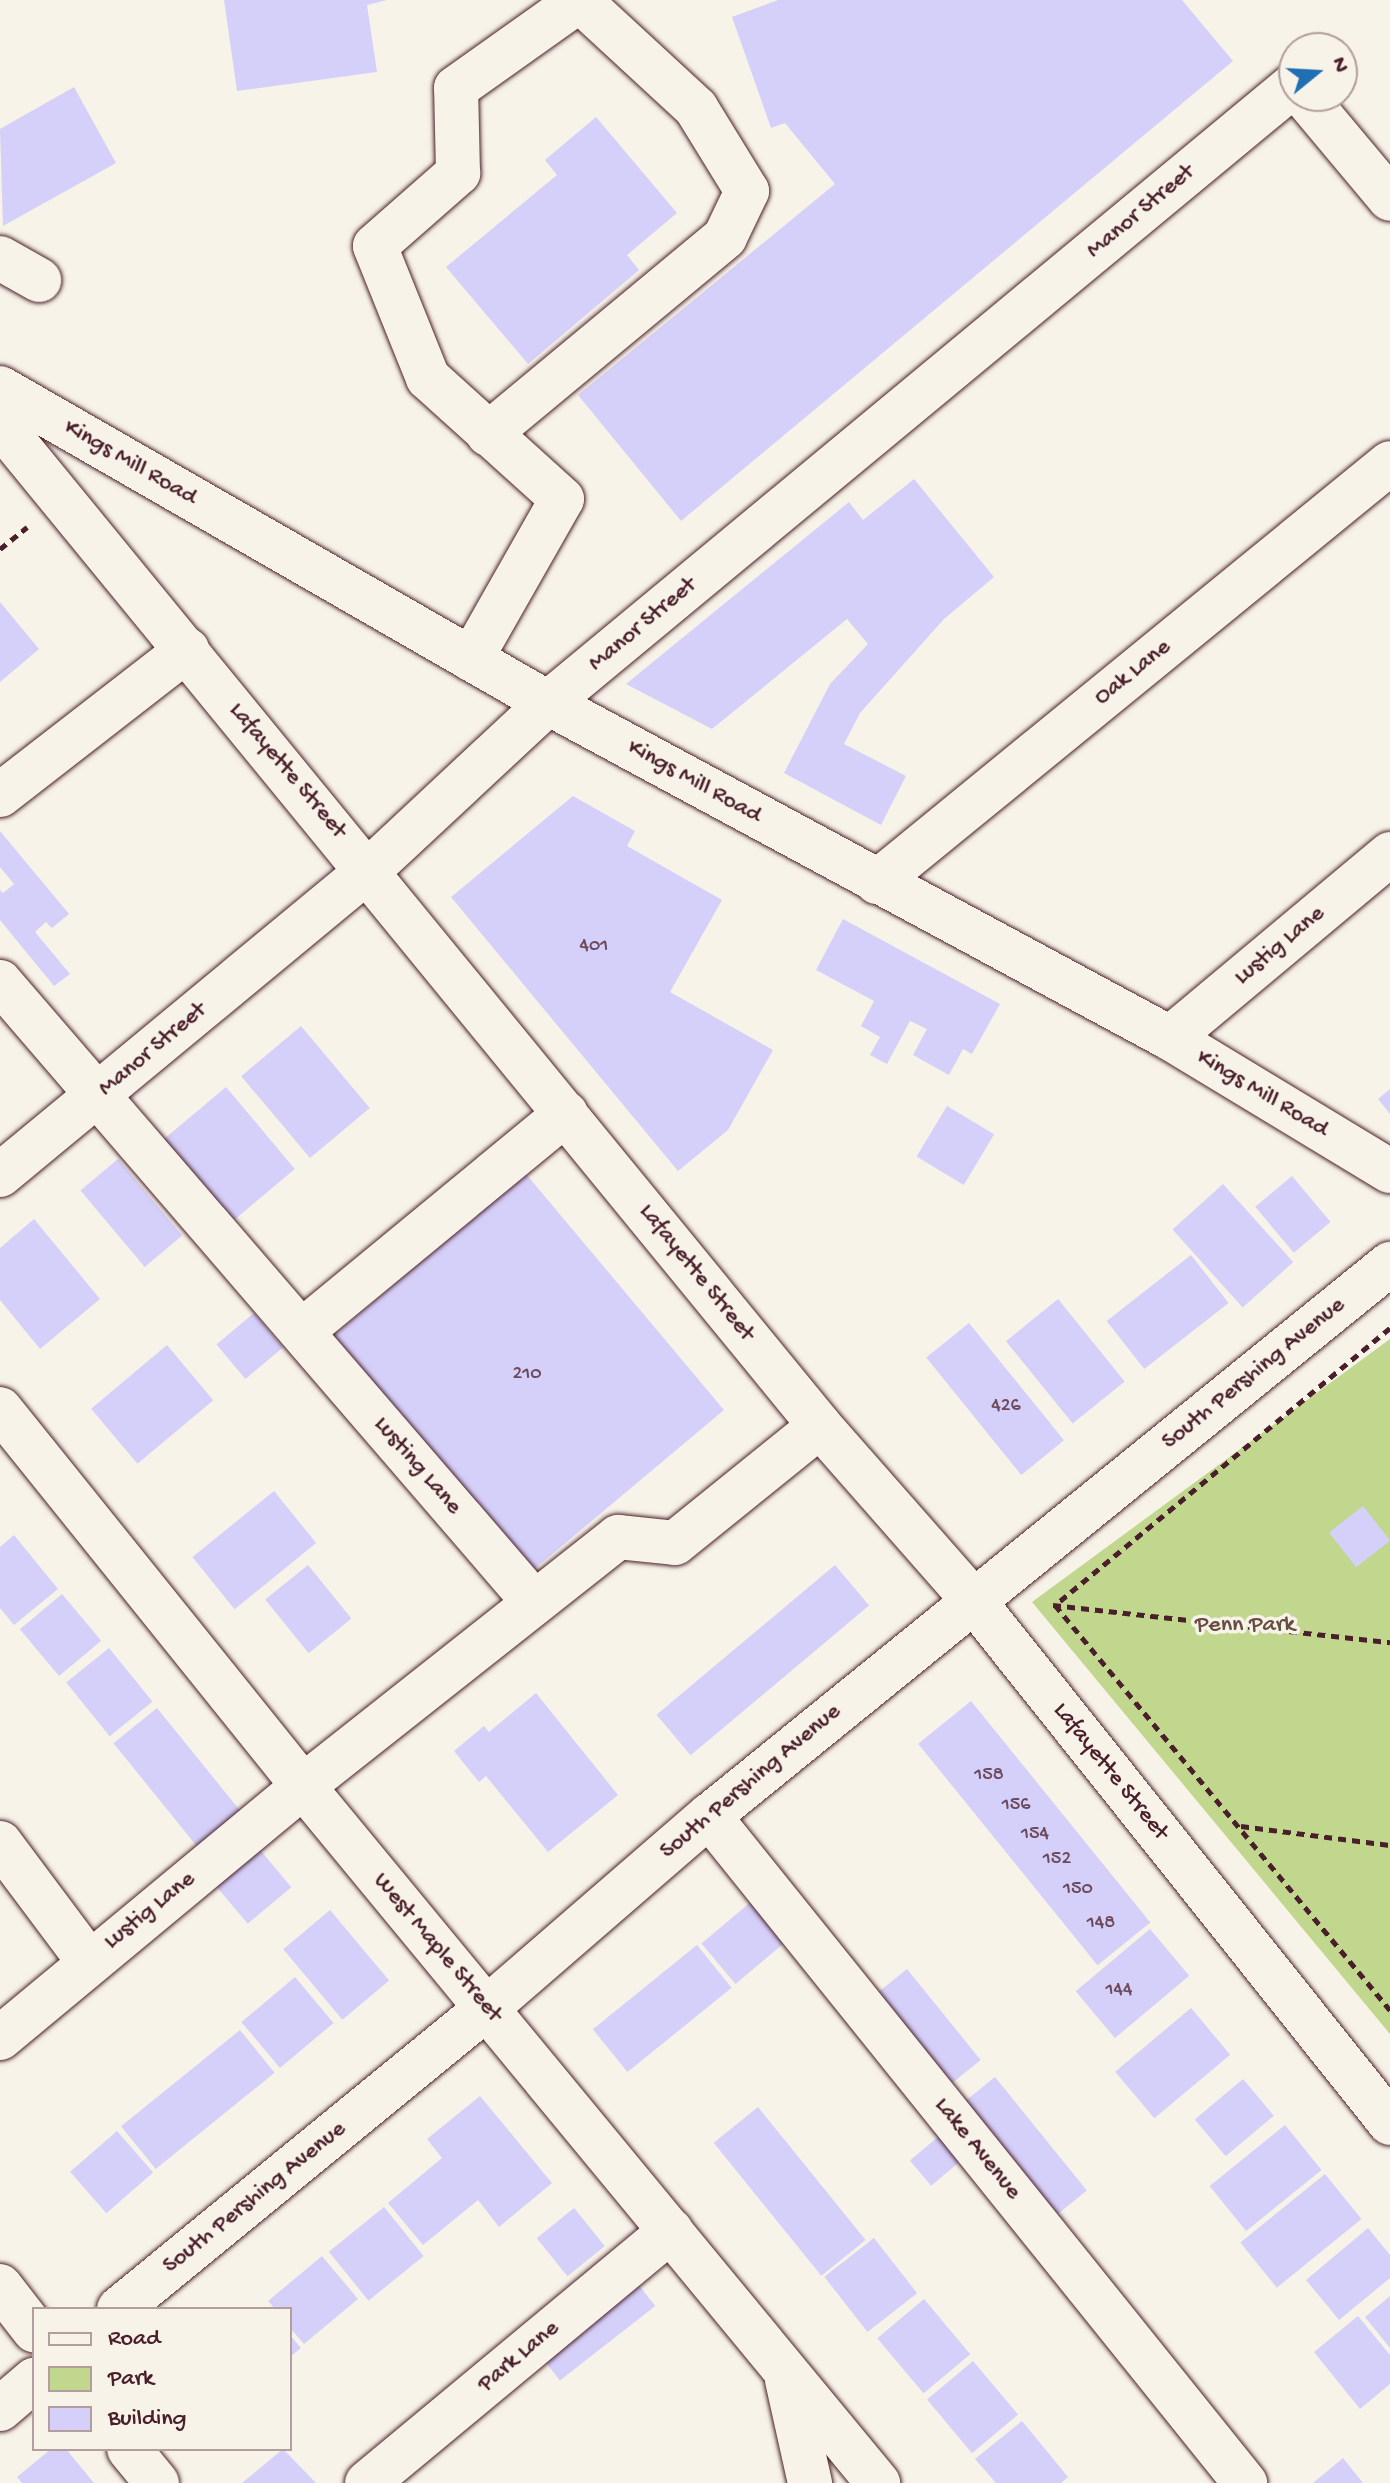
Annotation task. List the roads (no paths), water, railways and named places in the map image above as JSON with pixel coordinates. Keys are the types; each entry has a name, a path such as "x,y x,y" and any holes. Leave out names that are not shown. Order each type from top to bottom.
{"street":[{"path":"471,659 562,499 488,434 428,378 375,246 458,173 456,88 580,1 696,108 747,191 725,237 488,434"},
{"name":"Manor Street","path":"0,1175 369,870 548,703 1278,98"},
{"path":"1317,112 1390,199"},
{"path":"0,258 39,280"},
{"name":"Kings Mill Road","path":"0,388 548,703 1170,1038 1390,1171"},
{"name":"Lafayette Street","path":"0,424 369,870 820,1426 973,1600 1390,2123"},
{"name":"Oak Lane","path":"877,882 1390,463"},
{"path":"0,795 187,650"},
{"name":"Lustig Lane","path":"1170,1038 1390,854"},
{"path":"0,982 96,1097"},
{"name":"Lusting Lane","path":"96,1097 533,1601"},
{"path":"302,1331 566,1113"},
{"name":"South Pershing Avenue","path":"121,2307 487,2008 709,1816 1390,1264"},
{"name":"West Maple Street","path":"0,1409 303,1786 878,2483"},
{"name":"Lustig Lane","path":"0,2038 303,1786 533,1601 618,1537 675,1543 820,1426"},
{"name":"Lake Avenue","path":"709,1816 1245,2483"},
{"path":"0,1843 89,1962"},
{"name":"Park Lane","path":"367,2483 671,2231"},
{"path":"0,2286 32,2327"},
{"path":"785,2370 810,2483"},
{"path":"0,2409 32,2382"},
{"path":"131,2451 157,2483"}],"park label":[{"name":"Penn Park","path":"1245,1626"}]}
